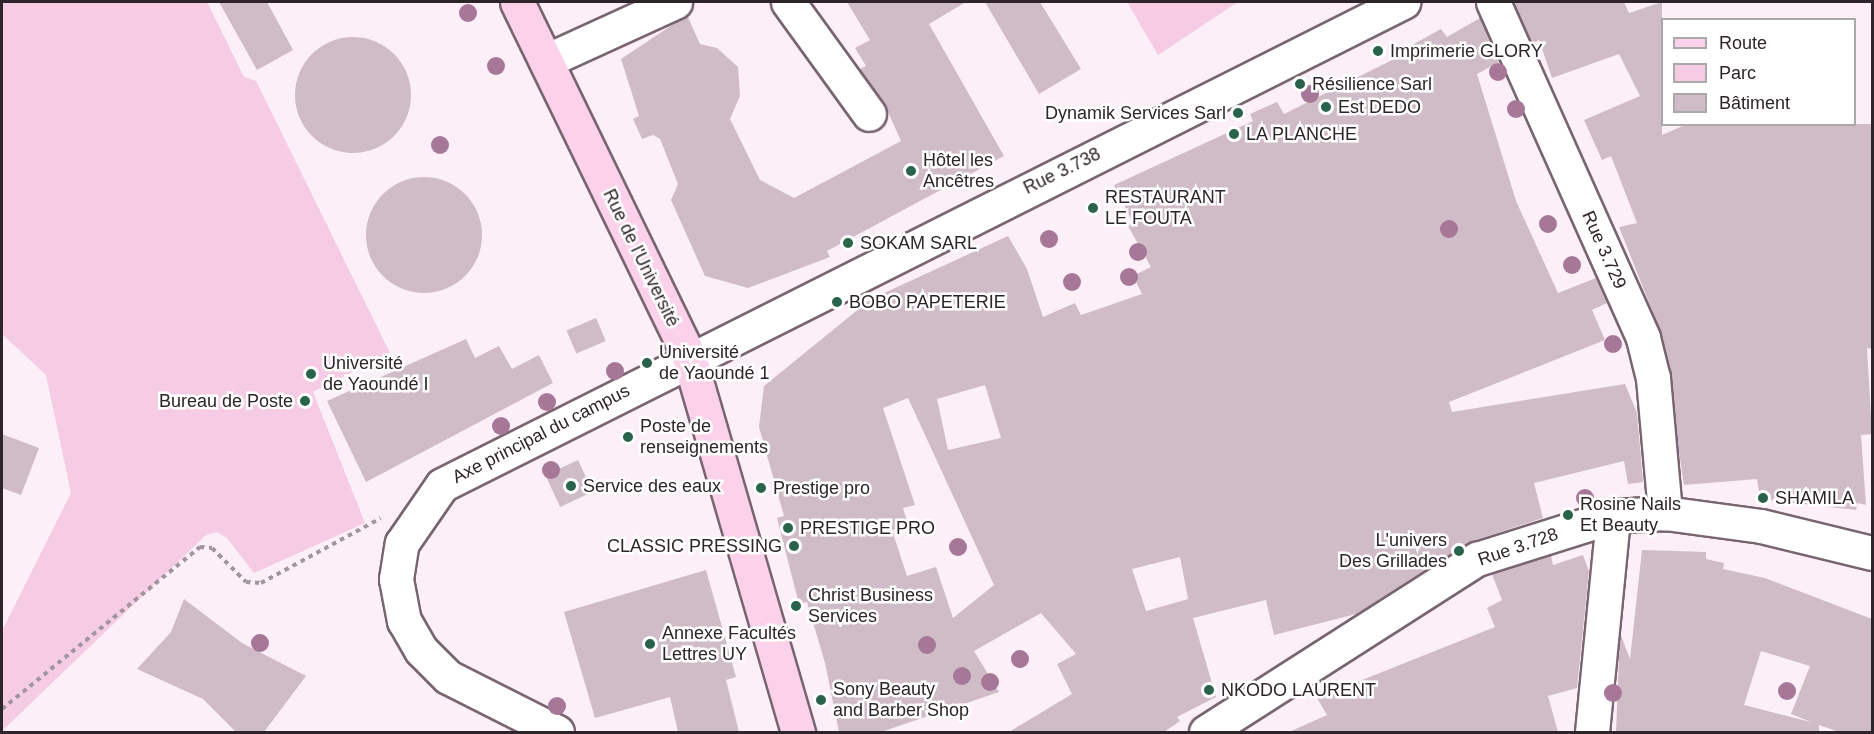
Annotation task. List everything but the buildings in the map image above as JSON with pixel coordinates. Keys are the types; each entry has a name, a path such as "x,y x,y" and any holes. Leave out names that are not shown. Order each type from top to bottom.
{"main road":[{"name":"Rue de l'Université","path":"517,2 689,357 798,732"}],"street":[{"path":"546,61 675,2"},
{"path":"788,2 869,114"},
{"name":"Rue 3.738","path":"689,357 1403,2"},
{"name":"Rue 3.729","path":"1492,2 1643,338 1653,378 1665,513"},
{"name":"Axe principal du campus","path":"557,732 448,676 421,650 402,611 396,579 402,543 442,485 689,357"},
{"name":"Rue 3.728","path":"1206,732 1476,559 1613,516 1665,513 1761,526 1872,553"},
{"path":"1592,732 1613,516"}],"path":[{"path":"2,709 200,547 212,548 246,582 261,583 392,512"}],"green space":[{"path":"2,2 207,2 244,77 256,81 390,353 313,392 365,523 254,573 227,538 217,532 206,535 2,731 2,631 71,493 46,375 2,334"},
{"path":"1127,2 1238,2 1158,55"}],"place":[{"name":"Imprimerie GLORY","path":"1378,51"},
{"name":"Résilience Sarl","path":"1300,84"},
{"name":"Est DEDO","path":"1326,107"},
{"name":"Dynamik Services Sarl","path":"1238,113"},
{"name":"LA PLANCHE","path":"1234,134"},
{"name":"Hôtel les Ancêtres","path":"911,171"},
{"name":"RESTAURANT LE FOUTA","path":"1093,208"},
{"name":"SOKAM SARL","path":"848,243"},
{"name":"BOBO PAPETERIE","path":"837,302"},
{"name":"Université de Yaoundé 1","path":"647,363"},
{"name":"Université de Yaoundé I","path":"311,374"},
{"name":"Bureau de Poste","path":"305,401"},
{"name":"Poste de renseignements","path":"628,437"},
{"name":"Service des eaux","path":"571,486"},
{"name":"Prestige pro","path":"761,488"},
{"name":"SHAMILA","path":"1763,498"},
{"name":"Rosine Nails Et Beauty","path":"1568,515"},
{"name":"PRESTIGE PRO","path":"788,528"},
{"name":"CLASSIC PRESSING","path":"794,546"},
{"name":"L'univers Des Grillades","path":"1459,551"},
{"name":"Christ Business Services","path":"796,606"},
{"name":"Annexe Facultés Lettres UY","path":"650,644"},
{"name":"NKODO LAURENT","path":"1209,690"},
{"name":"Sony Beauty and Barber Shop","path":"821,700"}]}
